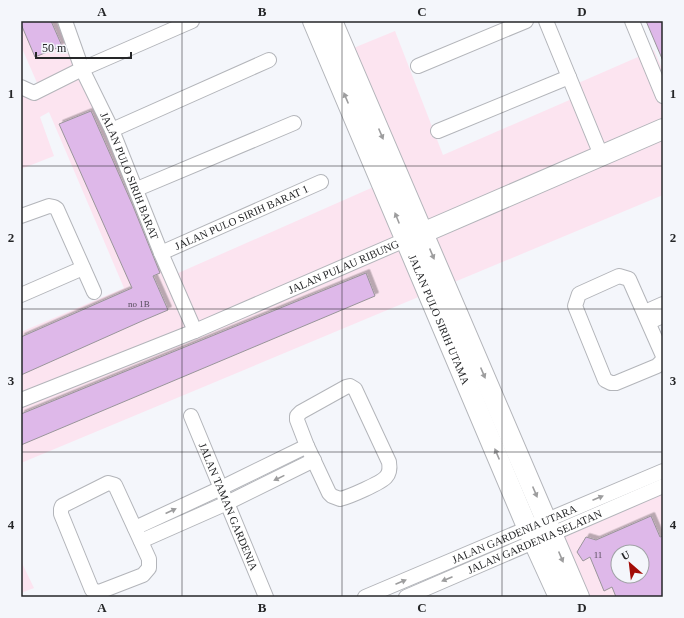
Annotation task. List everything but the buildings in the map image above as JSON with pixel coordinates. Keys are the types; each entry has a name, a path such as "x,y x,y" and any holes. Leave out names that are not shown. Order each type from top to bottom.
{"main road":[{"name":"JALAN PULO SIRIH UTAMA","path":"313,21 392,183"},
{"name":"JALAN PULO SIRIH UTAMA","path":"332,21 392,183 414,237 438,291 525,469 549,528 567,593"},
{"name":"JALAN PULAU RIBUNG","path":"414,237 663,128"},
{"name":"JALAN PULO SIRIH UTAMA","path":"438,291 506,477 531,535 567,593"},
{"path":"506,477 525,469"}],"street":[{"name":"JALAN PULO SIRIH BARAT","path":"65,21 82,69 112,130 137,189 161,253 195,331"},
{"path":"21,88 34,93 82,69 192,21"},
{"path":"418,66 526,21"},
{"path":"546,21 601,155"},
{"path":"632,21 663,96"},
{"path":"112,130 269,60"},
{"path":"438,131 568,76"},
{"path":"137,189 294,123"},
{"name":"JALAN PULO SIRIH BARAT 1","path":"161,253 321,182"},
{"path":"21,216 49,206 54,206 57,209 94,292"},
{"name":"JALAN PULAU RIBUNG","path":"21,400 195,331 414,237"},
{"path":"21,295 83,268"},
{"path":"619,276 629,279 647,317 663,356 662,361 657,366 616,383 611,383 605,380 575,306 579,294 619,276"},
{"path":"647,317 663,304"},
{"path":"647,317 663,316"},
{"path":"350,386 354,389 389,462 389,473 382,481 340,499 332,496 328,492 307,446 297,423 297,416 350,386"},
{"name":"JALAN TAMAN GARDENIA","path":"191,416 266,597"},
{"path":"135,528 307,446"},
{"path":"141,541 227,503 314,460"},
{"name":"JALAN GARDENIA UTARA","path":"549,528 663,470"},
{"path":"113,484 115,485 141,541 149,559 149,568 147,572 143,575 101,591 94,592 61,514 62,506 104,485 113,484"},
{"name":"JALAN GARDENIA SELATAN","path":"406,597 531,535 663,486"},
{"name":"JALAN GARDENIA UTARA","path":"366,597 531,535"}],"shaded area":[{"path":"21,21 63,21 176,274 378,185 329,58 395,31 443,155 581,95 576,84 654,50 663,71 663,195 21,463 21,332 124,288 49,112 40,117 54,156 21,169 21,93 27,98 41,92 21,46"},
{"path":"663,492 663,597 573,597 547,537"},
{"path":"21,561 34,588 21,593"}]}
